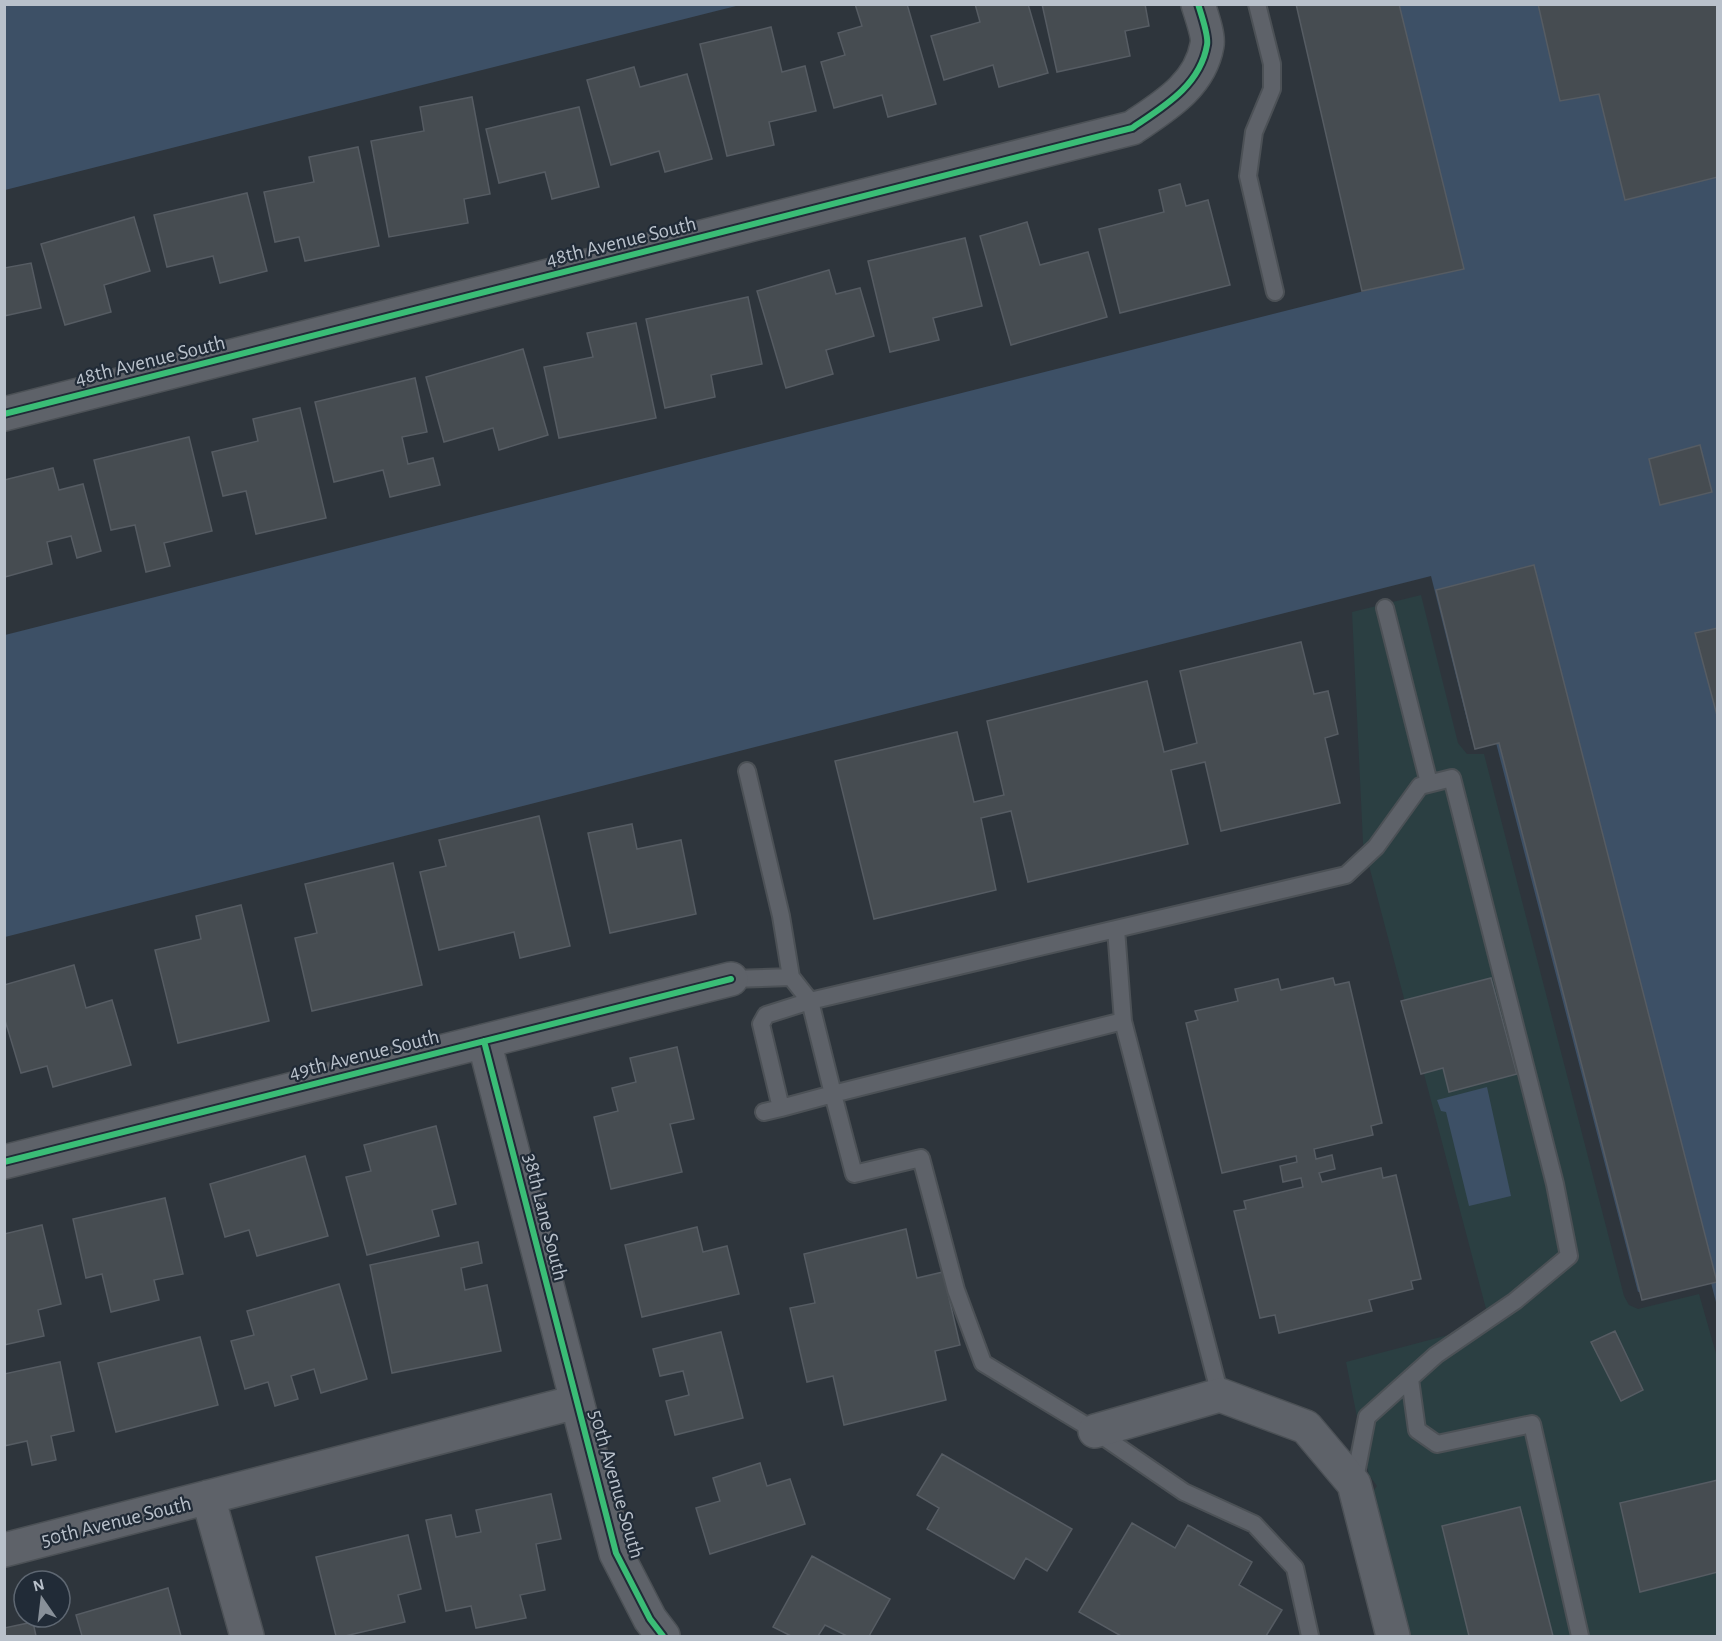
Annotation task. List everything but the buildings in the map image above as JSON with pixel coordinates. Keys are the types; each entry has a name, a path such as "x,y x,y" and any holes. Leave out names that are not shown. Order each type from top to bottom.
{"street":[{"name":"48th Avenue South","path":"4,414 1132,129 1166,105 1195,78 1208,43 1198,4"},
{"name":"49th Avenue South","path":"4,1162 731,979"},
{"name":"38th Lane South","path":"484,1041 576,1402"},
{"path":"1095,1431 1220,1395 1306,1427 1354,1484 1393,1636"},
{"name":"50th Avenue South","path":"4,1550 576,1402 616,1553 650,1619 663,1636"},
{"path":"208,1497 247,1636"}],"lane":[{"path":"1257,4 1272,64 1272,89 1254,132 1248,176 1275,292"},
{"path":"1385,609 1429,783"},
{"path":"747,771 782,916 791,976 810,1001 854,1174 921,1158 956,1290 983,1363 1095,1431 1184,1492 1254,1524 1295,1568 1310,1636"},
{"path":"781,1108 761,1023 766,1015 810,1001 1346,875 1376,847 1420,786 1452,778 1552,1172 1569,1256 1515,1301 1436,1355 1367,1417 1354,1484"},
{"path":"1116,929 1123,1021 1220,1395"},
{"path":"731,979 791,976"},
{"path":"764,1112 1123,1021"},
{"path":"1410,1379 1417,1430 1437,1444 1532,1424 1580,1636"}],"green space":[{"path":"1421,595 1458,743 1467,754 1484,754 1624,1296 1629,1305 1638,1309 1699,1294 1717,1357 1717,1636 1410,1636 1373,1491 1377,1486 1369,1475 1346,1362 1490,1324 1363,843 1352,612"}],"water":[{"path":"5,4 740,4 740,5 5,190"},
{"path":"1314,5 1717,5 1717,1306 1709,1275 1638,1292 1494,735 1472,740 1431,576 5,937 5,635 1388,285"},
{"path":"1487,1087 1511,1196 1469,1206 1446,1112 1441,1111 1437,1100"}],"cycle path":[{"path":"4,414 1132,128 1168,103 1197,72 1207,45 1198,4"},
{"path":"4,1162 731,979"},
{"path":"484,1041 616,1553 650,1619 663,1636"}]}
